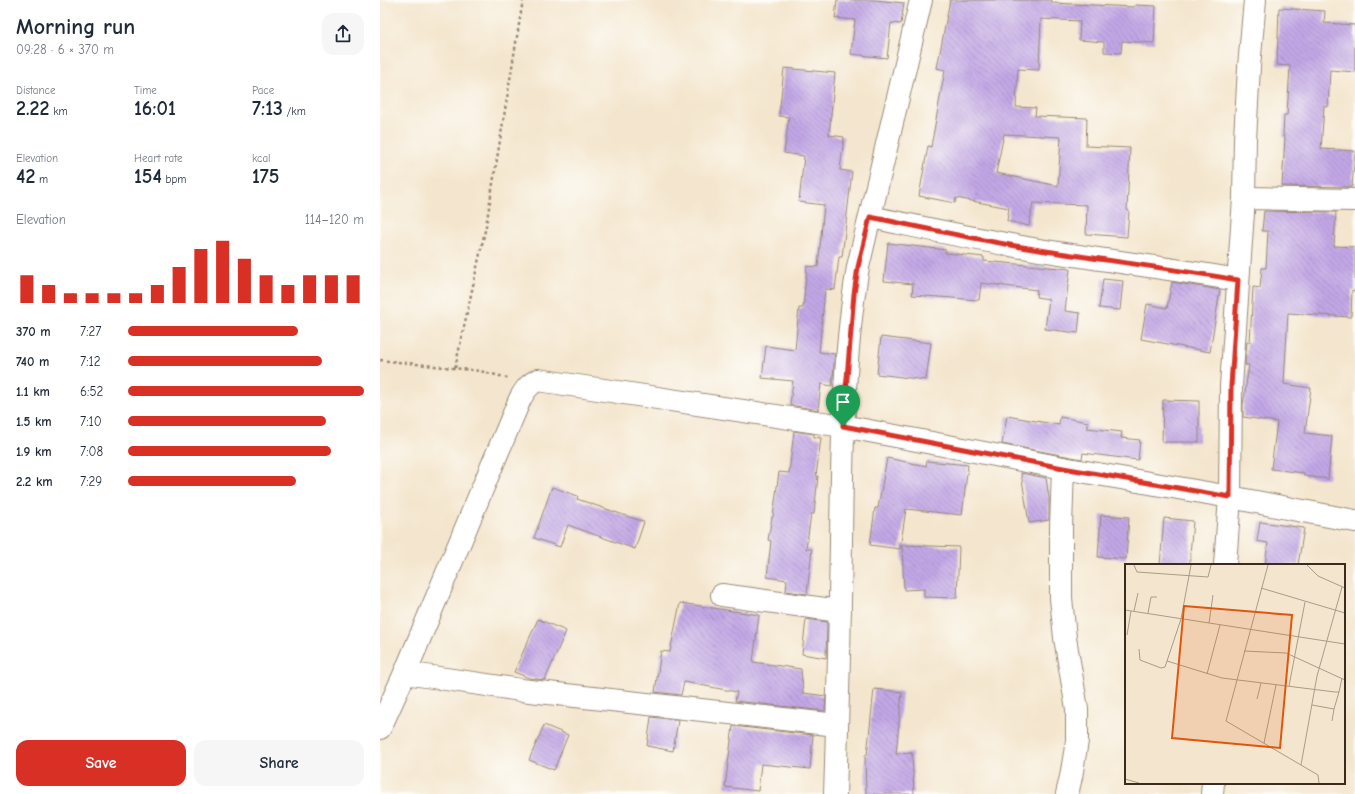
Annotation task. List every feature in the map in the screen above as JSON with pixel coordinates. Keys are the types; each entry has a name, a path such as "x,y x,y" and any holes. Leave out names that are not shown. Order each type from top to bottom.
{"street":[{"path":"835,794 843,426 854,294 858,267 921,0"},
{"path":"1225,564 1230,497 1231,386 1244,198 1245,139 1249,67 1255,0"},
{"path":"1244,198 1355,200"},
{"path":"870,217 962,236 1046,251 1238,280"},
{"path":"380,728 405,673 520,398 526,388 538,380 843,426 1355,521"},
{"path":"1063,468 1061,598 1065,638 1077,709 1077,741 1067,794"},
{"path":"722,595 840,611"},
{"path":"405,673 521,690 837,725"},
{"path":"1212,794 1213,784"}],"path":[{"path":"455,368 486,226 522,0"},
{"path":"380,360 480,371 532,383"}],"building":[{"path":"837,0 875,0 904,3 901,24 891,23 887,58 851,54 855,20 835,18"},
{"path":"950,0 1052,0 1052,3 1134,7 1135,5 1156,6 1154,43 1122,41 1121,53 1104,52 1104,42 1079,40 1080,21 1041,19 1039,70 1018,69 1016,107 1036,108 1035,116 1087,118 1086,146 1130,148 1127,237 1086,234 1087,205 1033,203 1029,226 1007,221 1009,208 956,198 955,203 919,196 928,146 931,147 945,70 937,68","holes":["1004,134 1061,137 1058,186 996,173"]},
{"path":"1279,8 1325,11 1324,23 1355,25 1355,72 1330,70 1328,107 1324,106 1321,149 1355,151 1352,187 1282,186 1285,137 1283,137 1284,115 1287,115 1290,66 1277,65"},
{"path":"784,68 835,73 829,135 844,137 840,170 852,172 842,257 839,257 835,290 825,289 819,352 835,354 832,386 821,384 818,410 790,405 793,381 762,378 766,346 795,350 799,308 803,308 807,266 818,267 824,205 799,202 804,156 784,153 789,117 779,116"},
{"path":"1264,211 1336,212 1334,246 1355,247 1355,291 1352,290 1351,317 1288,313 1284,384 1311,388 1305,433 1332,436 1328,479 1304,476 1304,473 1271,469 1277,422 1243,417 1243,405 1249,365 1245,365 1247,342 1250,342 1253,287 1260,288 1262,268 1266,268 1268,231 1262,231"},
{"path":"888,243 946,250 946,253 984,257 984,261 1070,269 1065,311 1080,313 1078,333 1045,329 1049,299 1036,297 1037,290 981,283 979,300 912,295 913,284 884,281"},
{"path":"1103,279 1123,281 1120,310 1099,308"},
{"path":"1172,282 1220,290 1210,352 1141,339 1147,304 1167,308"},
{"path":"881,337 931,343 926,380 877,374"},
{"path":"1163,400 1199,401 1199,442 1162,442"},
{"path":"1007,416 1059,425 1060,417 1088,422 1087,428 1122,432 1121,438 1140,440 1138,460 1083,453 1082,459 1002,444"},
{"path":"794,431 814,434 814,437 821,438 816,476 818,476 814,514 811,514 806,549 812,549 807,594 786,591 787,580 767,577 771,541 768,540 773,517 779,472 789,473"},
{"path":"887,458 926,466 927,461 968,465 962,515 906,509 900,549 870,545 875,508 878,508"},
{"path":"1021,473 1046,478 1049,498 1049,520 1029,523"},
{"path":"552,487 578,496 577,499 644,522 635,549 568,525 560,547 534,538"},
{"path":"1101,515 1129,517 1126,559 1098,557"},
{"path":"1164,518 1193,521 1190,564 1160,564"},
{"path":"1260,522 1304,528 1298,564 1265,564 1268,543 1257,541"},
{"path":"902,545 959,547 957,598 924,597 924,589 904,590"},
{"path":"680,603 759,615 753,662 801,669 803,693 826,696 825,711 735,701 737,692 684,682 681,695 655,692 661,651 670,652"},
{"path":"538,619 566,631 545,680 529,678 514,672"},
{"path":"806,619 827,622 826,658 802,654"},
{"path":"874,689 902,692 896,754 912,753 914,794 866,794 865,755 867,755"},
{"path":"651,717 678,720 673,751 647,746"},
{"path":"544,725 568,735 554,770 529,760"},
{"path":"733,726 813,735 810,769 761,764 758,791 725,787"}],"route":[{"path":"870,217 962,236 1046,251 1238,280 1231,386 1230,497 1063,468 843,426 854,294 858,267 870,217"}]}
